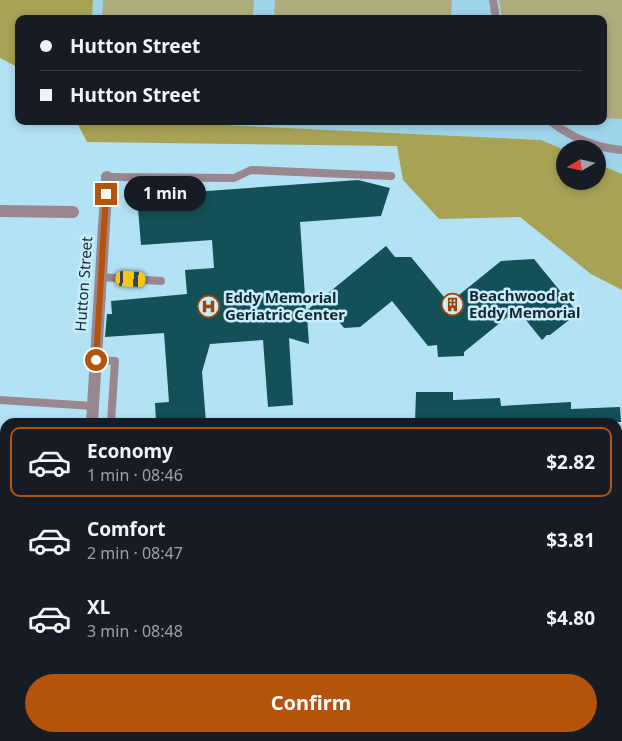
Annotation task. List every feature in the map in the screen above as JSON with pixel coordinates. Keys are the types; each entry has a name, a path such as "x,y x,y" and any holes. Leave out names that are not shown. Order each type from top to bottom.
{"street":[{"name":"Hutton Street","path":"92,418 107,177"},
{"path":"0,211 73,212"}],"lane":[{"path":"493,0 495,15"},
{"path":"555,125 581,140 598,146 622,150"},
{"path":"107,177 234,178 251,170 391,176"},
{"path":"101,277 161,281"},
{"path":"96,360 115,361 111,418"},
{"path":"0,400 93,406"}],"shaded area":[{"path":"0,0 93,0 92,15 15,15 15,66 0,58"},
{"path":"93,0 622,0 622,174 606,167 606,140 556,140 556,146 540,140 222,125 607,125 607,15 92,15"},
{"path":"103,0 254,0 253,15 102,15"},
{"path":"275,0 452,0 451,15 274,15"},
{"path":"499,0 622,0 622,119 607,118 607,15 501,15"},
{"path":"78,125 222,125 541,140 556,146 556,190 606,190 606,167 622,174 622,290 591,274 520,217 439,219 403,180 397,146 87,142"}],"building":[{"name":"Eddy Memorial Geriatric Center","path":"358,180 390,188 381,216 300,222 306,311 386,246 395,257 411,257 449,303 501,261 534,259 578,313 542,340 517,309 464,352 464,356 438,357 437,345 428,346 392,301 360,327 344,328 332,313 307,315 309,344 289,338 293,405 268,407 263,340 210,344 202,372 206,418 156,418 155,403 169,402 164,333 105,337 107,314 112,314 111,301 187,294 185,270 214,268 212,240 141,245 137,196"},
{"path":"416,392 453,392 453,400 500,398 501,406 571,402 571,409 620,407 621,418 415,418"}],"place":[{"name":"Beachwood at Eddy Memorial","path":"453,305"},
{"name":"Eddy Memorial Geriatric Center","path":"209,307"}],"route":[{"path":"96,360 106,194"}]}
